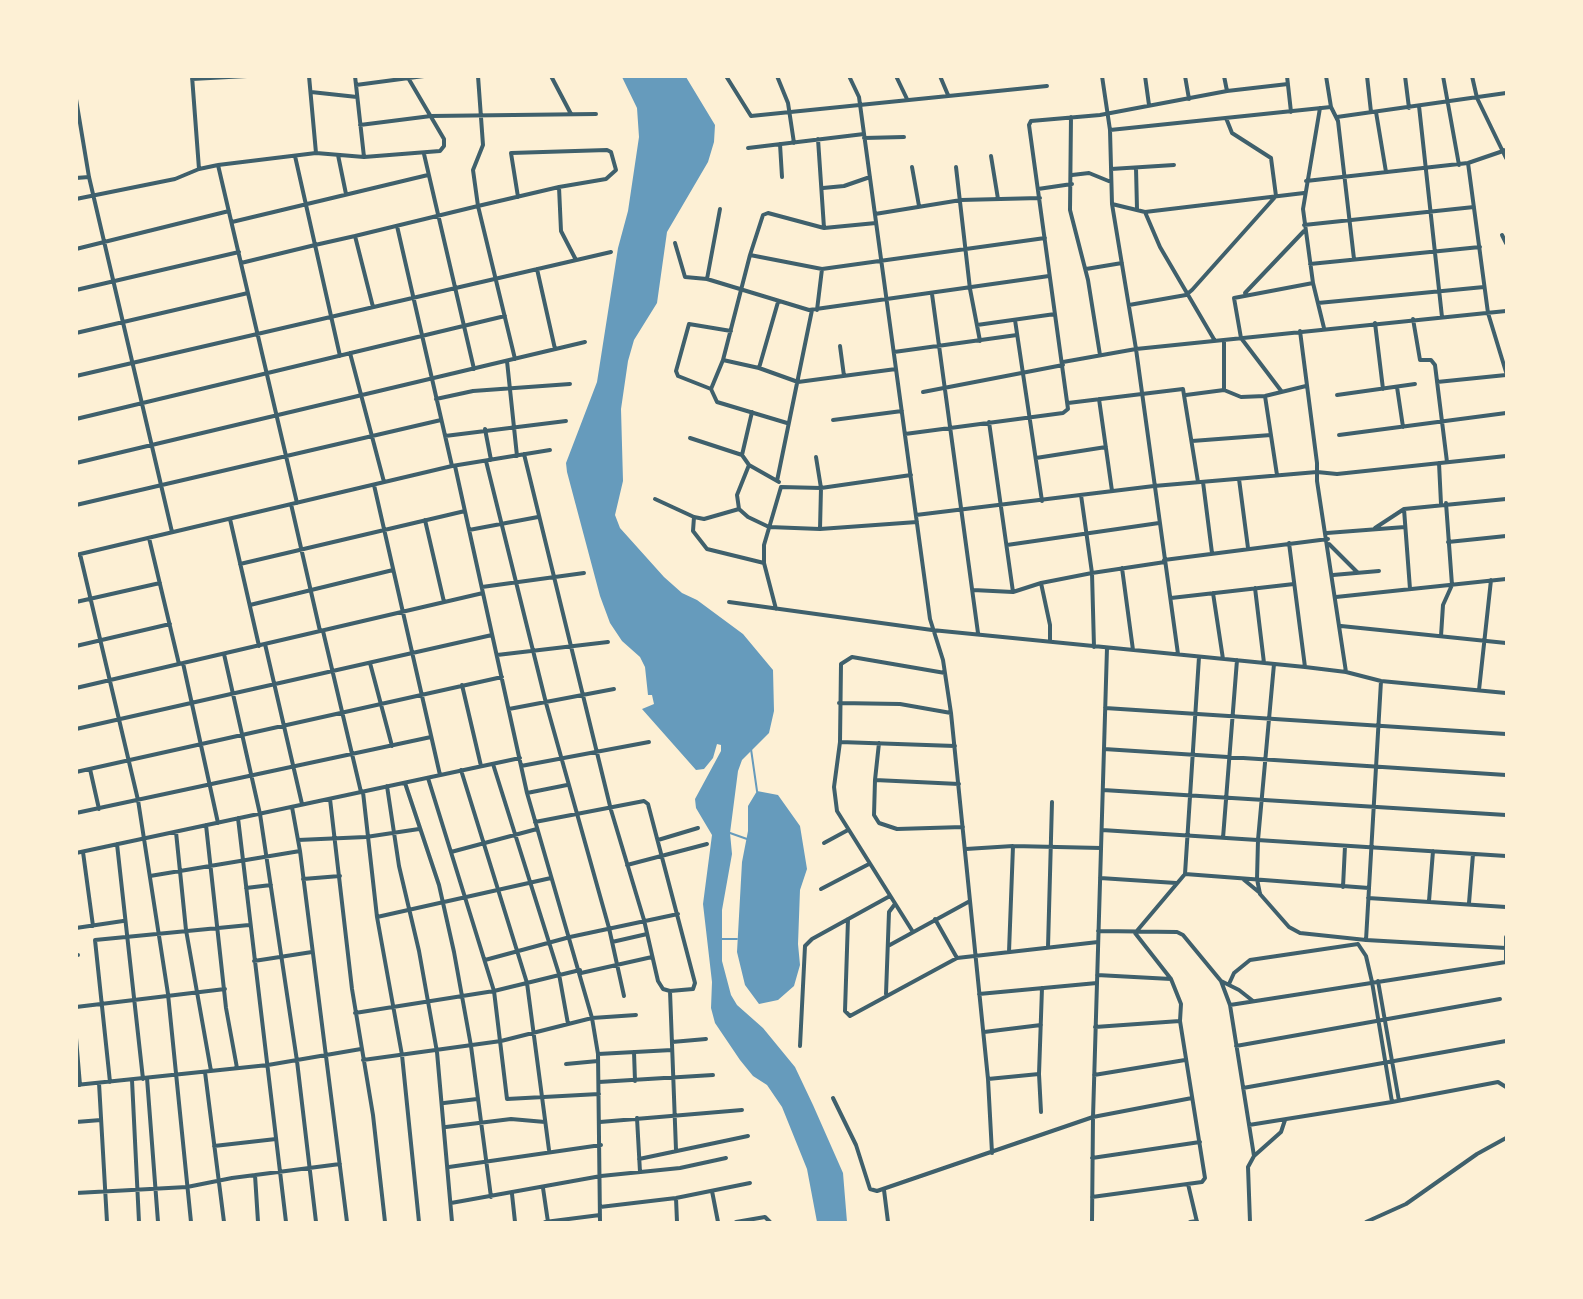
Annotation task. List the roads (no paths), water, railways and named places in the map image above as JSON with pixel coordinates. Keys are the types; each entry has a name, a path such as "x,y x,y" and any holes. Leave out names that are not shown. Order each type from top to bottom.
{"street":[{"path":"199,169 192,78 247,76"},
{"path":"309,76 316,153"},
{"path":"355,76 363,158"},
{"path":"356,85 424,76"},
{"path":"478,76 483,145 473,170 478,206 515,359"},
{"path":"550,76 571,114"},
{"path":"726,76 750,115 1047,86"},
{"path":"777,76 789,111 794,143"},
{"path":"849,76 859,103 864,136 932,630 945,673 951,713 966,849 974,955 984,1032 992,1153"},
{"path":"896,76 907,99"},
{"path":"940,76 948,95"},
{"path":"1145,76 1149,106"},
{"path":"1185,76 1189,99"},
{"path":"1224,76 1227,91"},
{"path":"1287,76 1291,112"},
{"path":"1326,76 1331,107 1337,117 1354,259"},
{"path":"1367,76 1386,172"},
{"path":"1405,76 1409,108"},
{"path":"1443,76 1459,165"},
{"path":"1473,76 1476,99 1505,150 1506,158"},
{"path":"76,199 176,179 199,169 218,165 316,153 363,158 440,151 444,146 444,139 407,77"},
{"path":"1103,77 1110,130 1112,204 1136,349 1178,654"},
{"path":"905,434 1064,413 1068,409 1029,124 1033,120 1108,114 1227,91 1288,84"},
{"path":"311,92 357,97"},
{"path":"1337,117 1506,93"},
{"path":"77,99 93,196 172,532"},
{"path":"1419,106 1424,169 1442,317"},
{"path":"1110,130 1331,107"},
{"path":"1320,108 1304,193 1304,227 1313,283 1324,327"},
{"path":"360,125 430,116 596,114"},
{"path":"1071,117 1070,210 1086,269 1100,355"},
{"path":"1129,305 1186,295 1276,196 1271,158 1232,133 1226,118"},
{"path":"748,148 818,139 864,136 904,137"},
{"path":"818,139 824,228"},
{"path":"76,145 83,144"},
{"path":"780,144 783,177"},
{"path":"241,263 613,175 616,170 611,152 607,150 511,153 518,196"},
{"path":"1306,181 1459,165 1505,150"},
{"path":"424,154 474,369"},
{"path":"338,155 346,194"},
{"path":"295,156 340,356"},
{"path":"991,156 998,199"},
{"path":"1437,382 1506,373 1488,313 1468,163"},
{"path":"218,165 297,503"},
{"path":"1111,169 1174,165"},
{"path":"912,167 919,206"},
{"path":"956,167 970,289 980,341"},
{"path":"1136,168 1137,209"},
{"path":"1072,175 1089,173 1111,182"},
{"path":"232,222 428,175"},
{"path":"76,178 89,177"},
{"path":"823,188 844,186 870,177"},
{"path":"1038,189 1072,183"},
{"path":"559,187 561,231 576,260"},
{"path":"1112,204 1145,212 1304,193"},
{"path":"875,214 961,200 1040,198"},
{"path":"1282,392 1241,338 1234,300 1244,294 1304,227 1348,220 1474,207"},
{"path":"707,279 720,209"},
{"path":"76,249 229,211"},
{"path":"1145,212 1186,295 1215,341"},
{"path":"711,389 723,360 750,255 765,213 824,228 876,223"},
{"path":"397,226 441,420 465,511 527,793 592,1018 598,1054 601,1145 600,1222"},
{"path":"1502,235 1506,243"},
{"path":"355,236 373,308"},
{"path":"750,255 822,269 1045,238"},
{"path":"675,243 685,277 707,279 778,302 814,310 1049,276"},
{"path":"1310,264 1480,247"},
{"path":"76,290 238,252"},
{"path":"76,376 611,252"},
{"path":"1086,269 1122,263"},
{"path":"537,269 555,350"},
{"path":"777,481 822,269"},
{"path":"1244,294 1313,283"},
{"path":"1318,303 1484,287"},
{"path":"76,333 248,293"},
{"path":"932,294 978,633"},
{"path":"759,368 778,302"},
{"path":"923,392 946,386 1024,374 1100,355 1136,349 1324,327 1506,311"},
{"path":"977,325 1055,314"},
{"path":"76,419 505,316"},
{"path":"1413,319 1419,357 1422,361 1433,362 1446,462"},
{"path":"1015,320 1042,501"},
{"path":"1375,323 1383,389"},
{"path":"731,331 689,324 676,371 680,378 711,389 717,402 788,423"},
{"path":"1300,330 1317,472 1346,672"},
{"path":"894,352 940,348 1017,335"},
{"path":"1224,340 1224,390"},
{"path":"76,463 585,342"},
{"path":"840,346 844,376"},
{"path":"350,353 384,482"},
{"path":"723,360 759,368 798,382 896,369"},
{"path":"507,361 517,456"},
{"path":"436,399 473,392 570,384"},
{"path":"1336,395 1414,384"},
{"path":"1186,395 1224,390 1241,397 1265,396 1306,386"},
{"path":"1397,387 1403,427"},
{"path":"1068,403 1183,389 1186,395 1212,553"},
{"path":"1265,396 1278,476"},
{"path":"1099,399 1112,491"},
{"path":"833,420 902,411"},
{"path":"742,455 752,412"},
{"path":"1340,435 1506,413"},
{"path":"76,505 441,420"},
{"path":"445,436 485,429 566,421"},
{"path":"989,422 1013,592"},
{"path":"485,429 501,524 567,786 609,928 624,996"},
{"path":"1192,441 1271,435"},
{"path":"690,438 742,455 748,465 785,485 821,488 911,475"},
{"path":"1036,458 1106,447"},
{"path":"191,1222 168,994 138,800 91,599 78,555 453,466 550,450"},
{"path":"524,454 611,810 644,920 660,986 670,992 693,988 695,983 678,914 647,802 611,810 535,822"},
{"path":"816,456 821,488 820,529"},
{"path":"916,515 1154,486 1317,472 1337,474 1506,456"},
{"path":"1439,463 1452,585 1443,605 1441,636"},
{"path":"748,465 737,495 739,509 748,517 769,527 820,529 917,522"},
{"path":"1239,479 1248,548"},
{"path":"374,485 440,775"},
{"path":"776,610 764,563 764,545 780,490 785,485"},
{"path":"1081,495 1092,573 1094,647"},
{"path":"655,499 694,517 704,519 739,509"},
{"path":"1375,528 1404,509 1506,499"},
{"path":"291,504 362,792 377,917 402,1055 419,1222"},
{"path":"1404,509 1410,590"},
{"path":"240,564 465,511"},
{"path":"469,530 538,517"},
{"path":"694,517 693,531 707,549 764,563"},
{"path":"230,519 250,605 274,685 302,805"},
{"path":"425,520 444,602"},
{"path":"1007,545 1159,523"},
{"path":"1327,533 1405,527"},
{"path":"1448,542 1506,536"},
{"path":"149,538 192,703 218,823"},
{"path":"973,590 1013,592 1041,583 1092,573 1212,553 1289,543 1328,541 1358,573"},
{"path":"1289,543 1305,667"},
{"path":"1122,568 1133,650"},
{"path":"250,605 393,570"},
{"path":"1333,575 1379,571"},
{"path":"482,587 584,573"},
{"path":"1336,597 1506,579"},
{"path":"1479,690 1491,580"},
{"path":"76,602 160,583"},
{"path":"1041,583 1050,625 1050,641"},
{"path":"1171,598 1294,584"},
{"path":"1255,588 1264,663"},
{"path":"76,688 483,593"},
{"path":"1213,593 1223,659"},
{"path":"729,602 932,630 1305,667 1346,672 1381,681 1506,693"},
{"path":"76,646 170,624"},
{"path":"1341,626 1506,643"},
{"path":"76,729 492,635"},
{"path":"497,655 532,649 608,642"},
{"path":"1092,1222 1095,1027 1107,648"},
{"path":"224,654 260,814 267,856 297,1061 316,1222"},
{"path":"913,932 848,830 836,806 834,786 840,742 841,664 852,657 945,673"},
{"path":"1135,933 1185,874 1199,657"},
{"path":"1223,838 1237,660"},
{"path":"370,663 392,746"},
{"path":"1260,894 1257,879 1258,840 1274,664"},
{"path":"76,772 502,677"},
{"path":"1366,940 1381,681"},
{"path":"462,686 481,766"},
{"path":"509,709 614,689"},
{"path":"839,703 900,704 951,713"},
{"path":"1105,708 1506,734"},
{"path":"76,813 431,736"},
{"path":"521,766 649,742"},
{"path":"840,742 955,746"},
{"path":"879,743 874,815 879,823 897,829 963,827"},
{"path":"1104,749 1506,775"},
{"path":"76,853 520,758"},
{"path":"493,764 559,974 568,1024"},
{"path":"90,769 99,808"},
{"path":"461,770 526,983 549,1150"},
{"path":"428,778 494,991 507,1099 543,1099 599,1094"},
{"path":"875,780 959,784"},
{"path":"405,783 443,904 463,997 491,1197"},
{"path":"387,786 393,832 419,951 437,1052 444,1103 452,1222"},
{"path":"527,793 567,786"},
{"path":"1103,790 1506,815"},
{"path":"330,799 355,1013 373,1115 385,1222"},
{"path":"1048,947 1052,802"},
{"path":"292,807 300,851 324,1057 347,1222"},
{"path":"238,818 285,1222"},
{"path":"206,825 225,989 237,1068"},
{"path":"658,840 698,828"},
{"path":"298,840 366,837 419,829"},
{"path":"451,852 537,829"},
{"path":"824,843 848,830"},
{"path":"1102,830 1506,856"},
{"path":"176,832 186,930 211,1071"},
{"path":"627,865 707,843"},
{"path":"117,844 123,921 145,1079 158,1222"},
{"path":"966,849 1013,846 1101,848"},
{"path":"1009,952 1013,846"},
{"path":"1343,887 1345,846"},
{"path":"150,876 300,851"},
{"path":"1429,901 1433,851"},
{"path":"83,852 93,926"},
{"path":"1469,903 1473,854"},
{"path":"821,890 869,864"},
{"path":"1185,874 1369,888"},
{"path":"303,879 340,876"},
{"path":"1100,878 1177,883"},
{"path":"1243,878 1295,931 1366,940 1506,948"},
{"path":"377,917 410,912 551,879"},
{"path":"246,888 271,885"},
{"path":"800,1046 803,951 812,939 890,896"},
{"path":"1368,898 1506,907"},
{"path":"888,946 970,901"},
{"path":"886,995 890,909 895,904"},
{"path":"485,960 549,942 678,914"},
{"path":"848,919 844,1011 850,1016 957,958 1098,942"},
{"path":"935,919 957,958"},
{"path":"76,928 123,921"},
{"path":"111,1082 95,940 125,935 249,925"},
{"path":"1098,931 1183,934 1221,981 1230,1005 1254,1156"},
{"path":"1092,1197 1202,1182 1205,1178 1185,1060 1180,1004 1172,979 1135,933"},
{"path":"612,942 647,934"},
{"path":"1230,1005 1506,961 1506,937"},
{"path":"1229,984 1234,972 1250,960 1352,944 1363,948 1372,982 1392,1102"},
{"path":"254,961 312,952"},
{"path":"355,1013 463,997 559,974 652,957"},
{"path":"1097,975 1172,979"},
{"path":"1221,981 1253,1001"},
{"path":"1378,981 1399,1101"},
{"path":"979,994 1097,983"},
{"path":"1041,1112 1039,1074 1042,988"},
{"path":"76,1006 225,989"},
{"path":"670,992 676,1150"},
{"path":"1236,1046 1500,999"},
{"path":"363,1060 437,1052 501,1041 592,1018 636,1015"},
{"path":"1095,1027 1180,1021"},
{"path":"984,1032 1041,1025"},
{"path":"76,1038 78,1085 268,1065 361,1049"},
{"path":"672,1042 706,1039"},
{"path":"1243,1088 1506,1041"},
{"path":"598,1054 672,1050"},
{"path":"634,1052 635,1080"},
{"path":"566,1064 598,1060"},
{"path":"1094,1075 1185,1060"},
{"path":"205,1072 224,1222"},
{"path":"988,1079 1039,1074"},
{"path":"599,1082 713,1075"},
{"path":"132,1080 139,1222"},
{"path":"1249,1125 1399,1101 1498,1082 1506,1087"},
{"path":"99,1083 107,1222"},
{"path":"833,1098 856,1145 870,1189 884,1190 1093,1117 1191,1098"},
{"path":"444,1103 477,1099"},
{"path":"600,1122 742,1110"},
{"path":"637,1118 640,1172"},
{"path":"446,1127 518,1119 545,1122"},
{"path":"1250,1222 1248,1167 1254,1156 1281,1132 1285,1119"},
{"path":"76,1122 102,1120"},
{"path":"639,1159 748,1136"},
{"path":"1366,1222 1406,1204 1477,1154 1506,1138"},
{"path":"213,1146 276,1139"},
{"path":"1092,1158 1200,1143"},
{"path":"449,1167 549,1150 601,1145"},
{"path":"451,1203 512,1194 601,1176 680,1168 726,1158"},
{"path":"76,1193 187,1187 219,1180 340,1164"},
{"path":"255,1175 258,1222"},
{"path":"600,1207 676,1198 750,1183"},
{"path":"1188,1184 1197,1222 1190,1222"},
{"path":"543,1188 547,1222 600,1215"},
{"path":"884,1190 888,1222"},
{"path":"712,1191 718,1222"},
{"path":"512,1194 515,1222"},
{"path":"676,1198 677,1222"},
{"path":"736,1222 765,1217 770,1222"}],"water":[{"path":"622,77 686,77 715,125 714,142 708,162 667,232 657,303 634,340 628,361 621,409 623,481 615,515 620,528 664,577 682,593 697,600 743,634 773,670 774,711 769,733 742,760 738,771 730,833 732,854 722,910 722,961 731,995 737,1005 763,1028 795,1067 843,1173 847,1222 817,1222 807,1169 782,1107 767,1085 753,1076 740,1060 715,1023 711,1008 712,982 703,904 712,835 696,808 695,799 721,751 721,745 717,744 713,758 704,769 696,770 642,709 654,704 652,695 648,695 645,667 640,657 622,641 610,623 600,596 567,472 566,463 597,382 618,248 628,211 639,137 637,108"},
{"path":"757,791 778,795 800,826 807,869 800,890 798,944 800,965 794,986 778,1000 759,1004 745,985 737,952 742,862 748,831 748,806"}],"waterway":[{"path":"751,749 757,791"},
{"path":"730,833 747,839"},
{"path":"721,939 737,939"}]}
